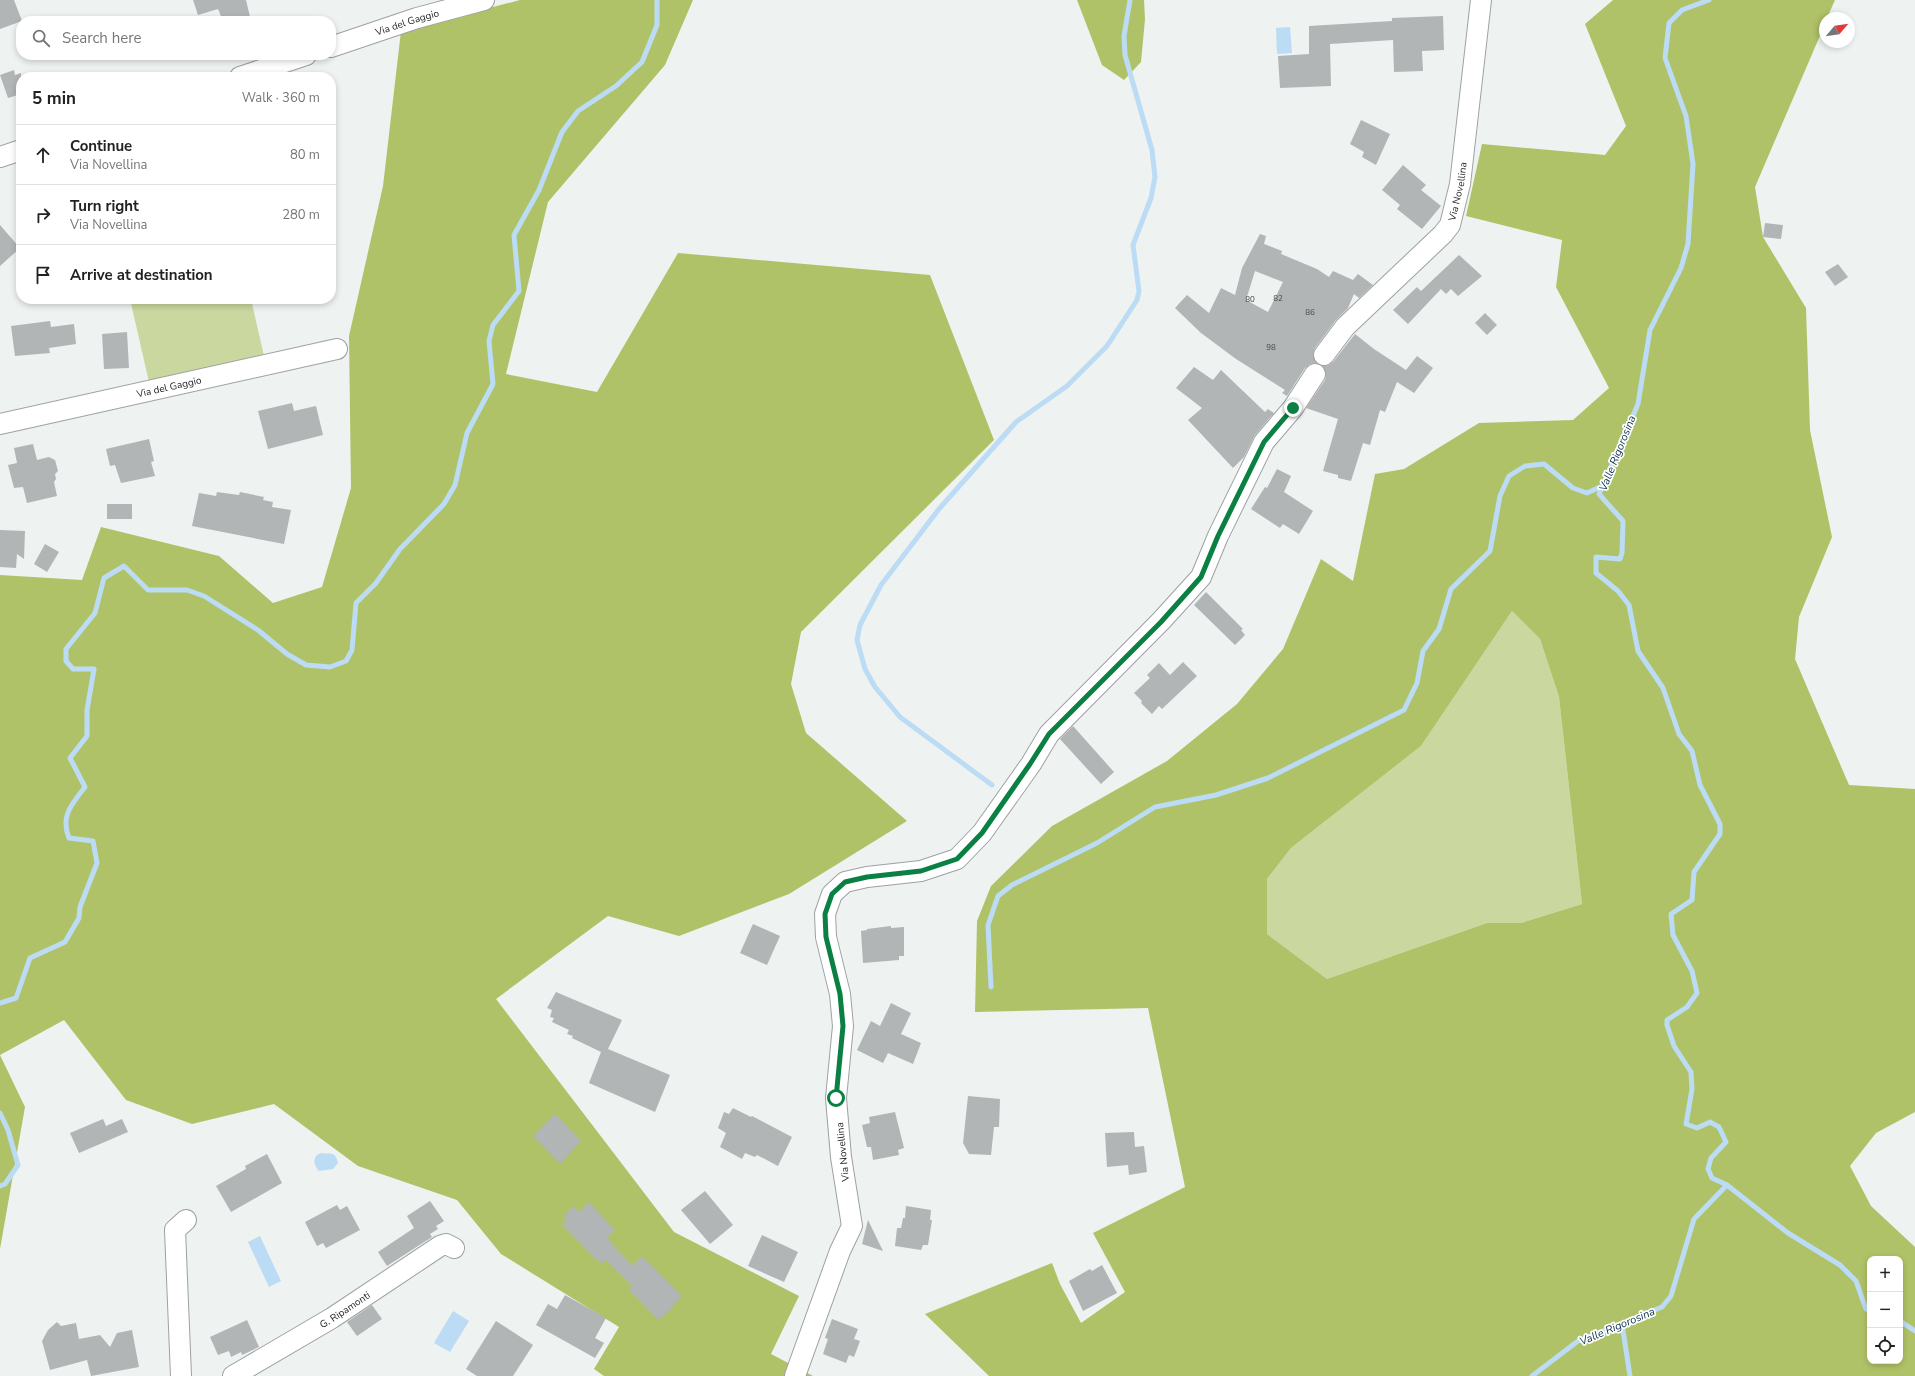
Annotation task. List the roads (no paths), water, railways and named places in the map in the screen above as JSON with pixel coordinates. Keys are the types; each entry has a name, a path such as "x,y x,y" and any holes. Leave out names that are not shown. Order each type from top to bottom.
{"street":[{"name":"Via del Gaggio","path":"336,45 417,18 484,0"},
{"name":"Via Novellina","path":"1324,355 1345,327 1443,234 1450,225 1460,184 1480,0"},
{"path":"255,72 291,60"},
{"path":"0,157 16,152"},
{"name":"Via del Gaggio","path":"0,424 337,349"},
{"name":"Via Novellina","path":"795,1376 840,1251 852,1226 841,1157 836,1098 843,1026 840,994 826,930 825,914 832,894 845,882 867,877 921,871 957,859 982,833 1049,734 1161,622 1201,577 1218,536 1264,442 1293,408 1315,374"},
{"path":"181,1376 176,1230 186,1220"},
{"name":"G. Ripamonti","path":"233,1376 332,1318 440,1246 446,1244 454,1248"}],"water":[{"path":"1290,27 1292,53 1277,54 1276,28"},
{"path":"322,1153 336,1156 338,1163 333,1169 319,1171 314,1160 316,1156"},
{"path":"260,1236 281,1281 269,1287 248,1242"},
{"path":"453,1311 469,1321 450,1352 434,1343"}],"waterway":[{"path":"0,1003 16,998 30,958 65,942 79,918 80,907 97,863 93,841 69,838 67,830 66,823 69,811 85,787 70,758 87,736 87,710 94,669 73,669 66,661 66,649 95,613 104,578 124,566 148,590 187,590 204,596 258,630 287,654 306,665 330,667 346,661 352,650 356,603 376,583 400,549 444,504 455,485 467,433 493,384 489,341 493,325 519,291 514,235 539,190 562,132 578,111 616,86 642,62 657,25 657,0"},
{"path":"992,785 900,717 875,687 865,669 857,640 860,625 881,585 939,509 1016,422 1067,386 1107,346 1137,300 1139,291 1133,245 1151,198 1155,177 1152,150 1125,55 1124,36 1130,0"},
{"name":"Valle Rigorosina","path":"1532,1376 1578,1341 1662,1307 1671,1296 1694,1219 1727,1185 1712,1178 1708,1169 1711,1158 1726,1142 1719,1127 1710,1122 1697,1128 1686,1124 1692,1089 1691,1072 1674,1046 1667,1025 1667,1020 1687,1007 1697,993 1692,971 1673,935 1671,914 1692,900 1694,872 1720,834 1720,824 1700,785 1692,751 1679,734 1663,688 1638,651 1629,605 1618,591 1596,573 1596,557 1620,559 1622,553 1623,521 1599,494 1638,404 1650,330 1681,268 1688,244 1693,164 1686,116 1665,58 1669,23 1682,10 1709,0"},
{"path":"991,987 988,925 998,896 1012,885 1097,843 1155,807 1216,795 1268,778 1404,710 1417,683 1423,651 1439,629 1451,589 1490,551 1500,496 1509,476 1525,466 1544,464 1573,488 1587,493 1602,486"},
{"path":"0,1113 8,1130 18,1165 5,1184 0,1186"},
{"path":"1727,1185 1788,1233 1840,1265 1856,1281 1867,1310"},
{"path":"1903,1323 1915,1331"},
{"path":"1622,1324 1630,1376"}]}
